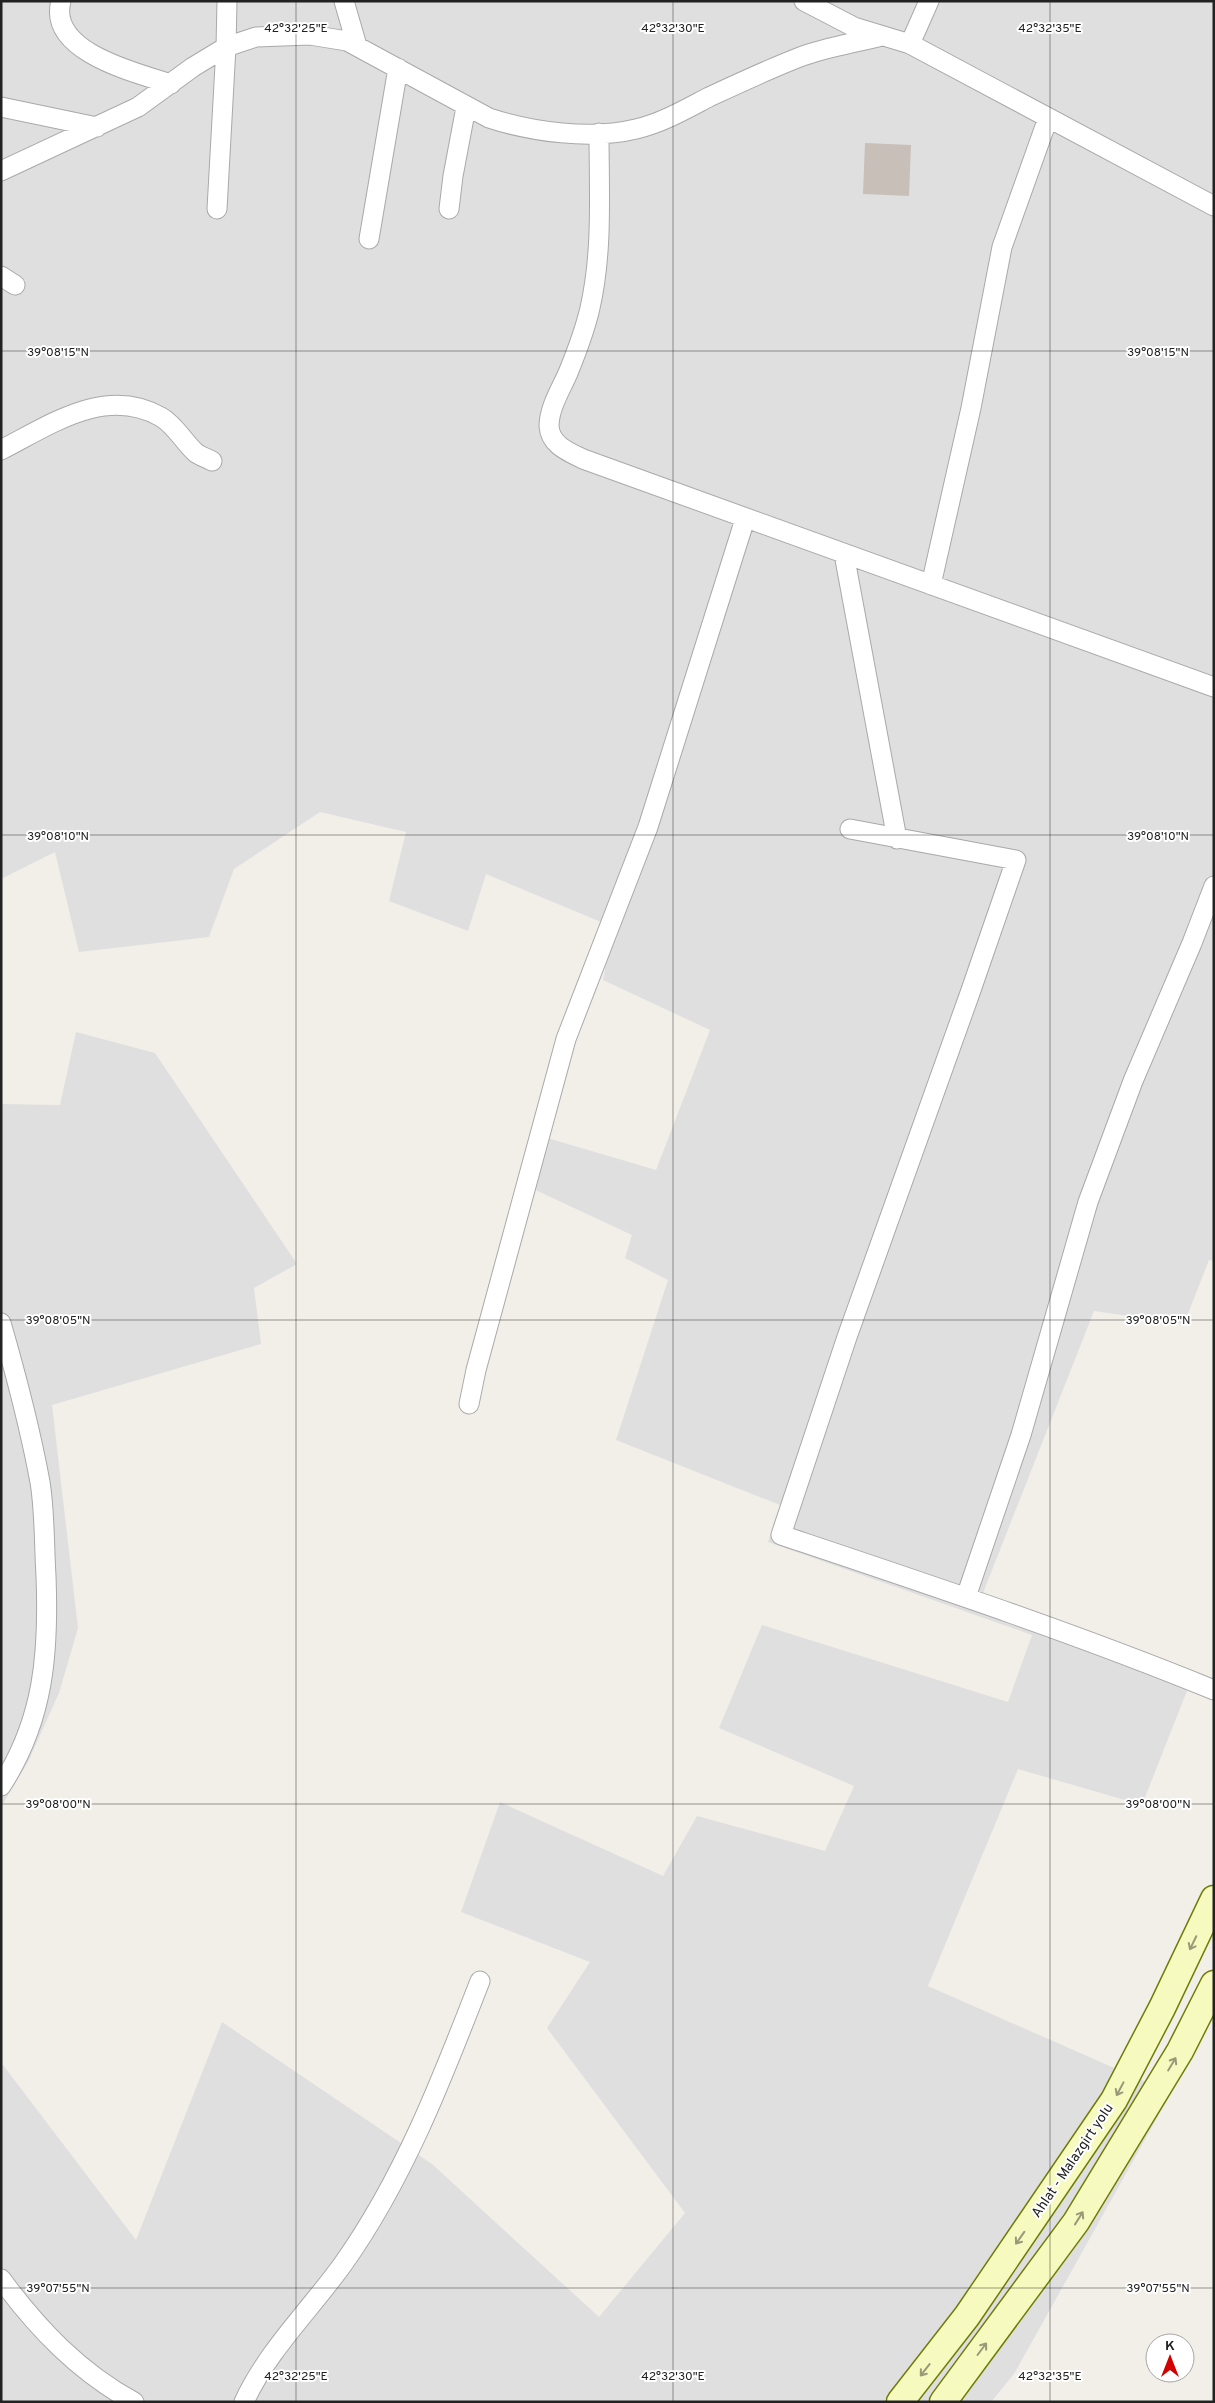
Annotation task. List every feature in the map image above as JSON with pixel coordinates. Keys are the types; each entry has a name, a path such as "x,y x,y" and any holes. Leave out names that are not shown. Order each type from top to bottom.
{"main road":[{"name":"Ahlat - Malazgirt yolu","path":"900,2402 967,2316 1114,2100 1162,2008 1214,1899"},
{"path":"943,2402 1076,2222 1180,2051 1214,1984"}],"street":[{"path":"61,1 62,20 70,38 80,47 97,58 171,84"},
{"path":"216,209 227,1"},
{"path":"344,1 357,46"},
{"path":"804,1 854,27 910,44 1214,206"},
{"path":"910,44 929,1"},
{"path":"1,171 138,107 226,47 256,37 283,34 310,35 347,41 489,118 514,126 541,130 599,133 636,129 668,117 728,88 802,56 881,36"},
{"path":"369,240 398,68"},
{"path":"1,107 97,127"},
{"path":"450,210 453,176 466,107"},
{"path":"931,585 971,408 1002,247 1048,118"},
{"path":"599,133 598,239 590,307 582,338 552,412 549,426 551,437 562,448 582,459 745,519 1214,687"},
{"path":"1,450 85,409 104,404 120,404 142,408 162,417 181,435 196,454 212,461"},
{"path":"469,1404 476,1370 566,1039 648,827 745,519"},
{"path":"844,554 897,839"},
{"path":"850,829 1016,860 847,1337 782,1535 966,1597 1155,1666 1214,1690"},
{"path":"966,1597 1021,1435 1088,1202 1133,1081 1214,886"},
{"path":"1,1324 17,1380 40,1482 47,1600 44,1675 38,1702 28,1736 13,1769 1,1786"},
{"path":"244,2402 256,2376 343,2263 404,2163 434,2097 480,1981"},
{"path":"1,2279 44,2334 73,2360 116,2392 134,2402"}],"shaded area":[{"path":"1,1 1214,1 1214,1261 1209,1260 1184,1324 1094,1311 983,1593 1194,1673 1142,1805 1018,1769 928,1986 1171,2093 1014,2374 991,2402 1,2402 1,2065 3,2065 136,2240 222,2022 432,2164 599,2317 685,2213 547,2028 590,1962 461,1912 500,1802 663,1876 697,1816 825,1851 854,1786 719,1728 762,1625 1008,1702 1032,1635 768,1542 780,1505 616,1440 668,1280 625,1258 632,1235 529,1187 544,1137 656,1170 710,1030 603,980 613,927 486,874 468,931 389,901 406,832 320,812 234,869 209,937 79,952 55,852 1,879"},
{"path":"76,1032 155,1053 297,1264 254,1288 261,1344 52,1405 78,1628 59,1693 28,1762 1,1807 1,1104 60,1105"}],"building":[{"path":"865,143 911,145 909,196 863,194"}]}
